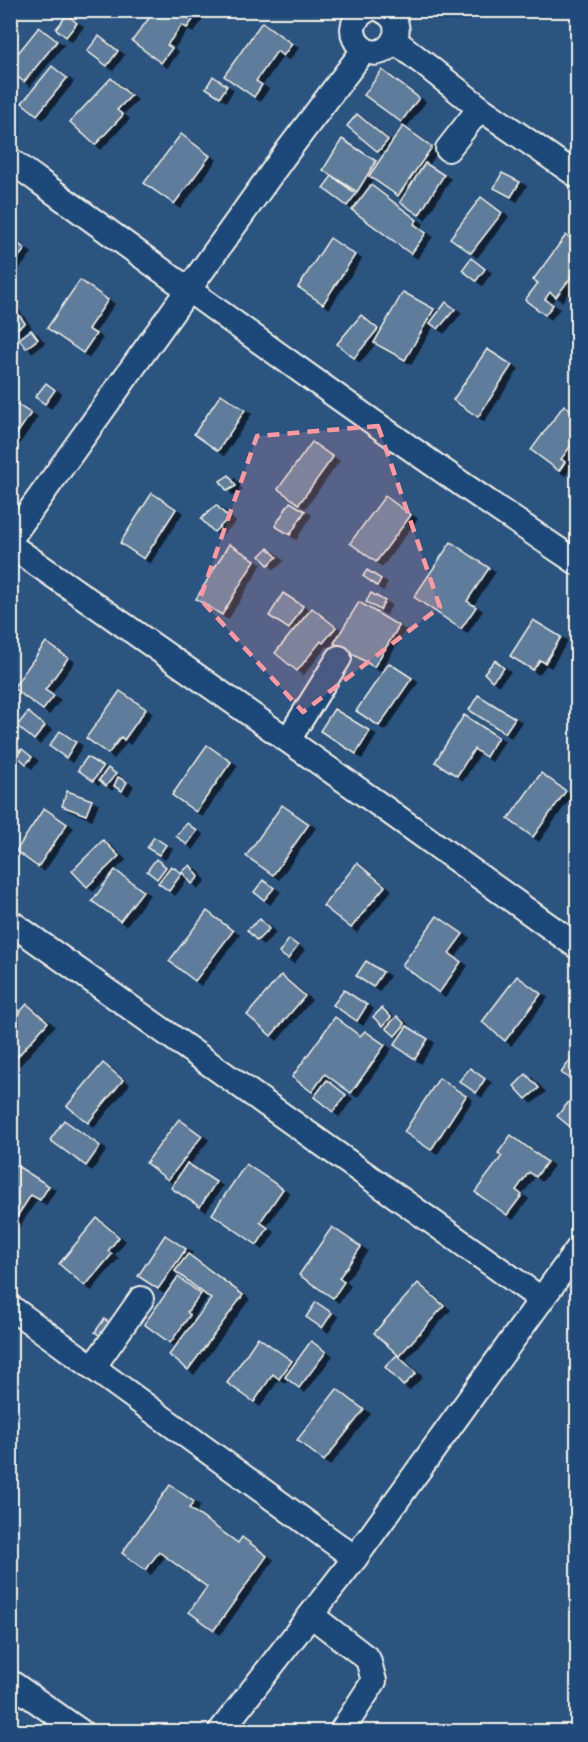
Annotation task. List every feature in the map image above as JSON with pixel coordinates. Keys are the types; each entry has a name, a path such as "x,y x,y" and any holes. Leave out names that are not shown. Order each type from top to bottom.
{"street":[{"path":"372,12 396,26 394,40 389,47 373,53 364,50 354,39 354,24 372,12"},
{"path":"394,40 480,108 578,176"},
{"path":"10,539 286,153 364,50"},
{"path":"448,149 480,108"},
{"path":"10,160 514,521 578,563"},
{"path":"10,545 578,947"},
{"path":"288,740 339,658"},
{"path":"10,922 541,1299"},
{"path":"220,1731 355,1558 578,1249"},
{"path":"94,1366 141,1299"},
{"path":"10,1307 355,1558"},
{"path":"311,1615 368,1659 372,1668 375,1681 341,1731"},
{"path":"10,1682 81,1731"}],"highlighted area":[{"path":"378,426 440,607 303,712 200,599 257,436"}],"building":[{"path":"155,10 200,10 187,28 182,25 167,45 172,48 161,63 132,41"},
{"path":"67,15 77,23 66,37 56,29"},
{"path":"262,22 292,44 283,56 277,51 256,81 262,85 254,97 224,76"},
{"path":"39,27 57,41 24,82 10,71 10,63"},
{"path":"99,36 118,51 107,66 87,51"},
{"path":"52,66 67,78 37,115 22,103"},
{"path":"382,70 419,98 401,122 364,95"},
{"path":"213,76 227,86 220,97 206,88"},
{"path":"111,78 131,96 117,110 123,115 95,145 70,122"},
{"path":"357,114 388,140 378,152 347,126"},
{"path":"403,126 432,147 398,196 369,176"},
{"path":"181,134 210,156 174,204 144,183"},
{"path":"342,139 376,161 357,192 323,170"},
{"path":"425,163 444,175 419,215 400,202"},
{"path":"502,173 520,182 511,197 494,188"},
{"path":"332,176 356,194 347,206 323,188"},
{"path":"371,185 417,220 414,224 426,233 411,254 352,210"},
{"path":"481,197 502,213 471,253 450,238"},
{"path":"566,235 578,243 578,268 556,297 550,292 545,299 553,305 545,315 525,300 538,283 533,280"},
{"path":"10,238 25,249 10,268"},
{"path":"330,238 355,255 323,304 298,287"},
{"path":"471,258 485,269 476,281 462,270"},
{"path":"80,280 108,300 88,329 96,334 83,353 47,328"},
{"path":"403,292 434,309 405,360 374,343"},
{"path":"446,302 455,309 438,329 430,323"},
{"path":"12,306 25,323 14,331 10,327 10,308"},
{"path":"361,315 378,329 354,358 337,344"},
{"path":"31,330 38,339 26,348 19,339"},
{"path":"487,349 512,365 478,417 453,400"},
{"path":"46,383 55,390 45,404 35,397"},
{"path":"221,394 245,410 218,451 194,434"},
{"path":"10,400 31,413 10,444"},
{"path":"564,405 578,415 578,436 561,459 565,462 559,471 531,450"},
{"path":"312,442 333,457 299,504 278,489"},
{"path":"229,475 236,486 227,491 220,481"},
{"path":"152,493 176,509 144,559 120,543"},
{"path":"385,496 411,515 376,562 350,543"},
{"path":"290,502 305,511 290,535 275,526"},
{"path":"216,505 229,518 214,532 201,519"},
{"path":"451,542 489,568 467,601 476,607 461,629 414,597"},
{"path":"229,544 255,560 222,615 196,599"},
{"path":"268,548 277,557 268,565 260,556"},
{"path":"367,570 381,579 377,586 363,576"},
{"path":"283,593 303,606 289,629 269,616"},
{"path":"371,593 385,601 380,610 366,602"},
{"path":"359,602 399,626 374,667 334,643"},
{"path":"312,608 336,627 323,643 321,641 297,671 275,653"},
{"path":"533,620 561,637 545,663 540,660 533,670 510,656"},
{"path":"46,642 68,658 45,690 54,696 43,710 13,688"},
{"path":"495,660 504,668 492,681 484,673"},
{"path":"389,663 412,678 379,726 356,711"},
{"path":"120,691 146,709 124,740 121,737 108,754 86,738"},
{"path":"478,695 515,718 505,733 469,710"},
{"path":"334,709 370,731 356,754 320,731"},
{"path":"28,712 45,726 34,740 17,726"},
{"path":"464,715 498,737 486,757 474,749 457,776 435,762"},
{"path":"60,731 76,742 66,758 49,746"},
{"path":"10,743 20,750 11,762 10,761"},
{"path":"207,745 231,762 196,812 172,795"},
{"path":"22,749 32,757 26,764 17,756"},
{"path":"87,757 103,767 93,781 78,770"},
{"path":"108,768 116,774 106,786 99,780"},
{"path":"541,773 566,791 533,837 508,819"},
{"path":"118,777 127,782 122,791 114,786"},
{"path":"67,791 92,800 86,815 62,806"},
{"path":"282,805 309,824 273,875 246,856"},
{"path":"44,808 67,824 38,867 16,851"},
{"path":"187,823 197,831 187,845 176,836"},
{"path":"154,837 166,845 159,855 147,848"},
{"path":"103,840 119,856 87,887 72,871"},
{"path":"156,859 166,867 157,879 147,871"},
{"path":"357,863 385,886 351,928 323,906"},
{"path":"190,865 199,877 192,884 182,872"},
{"path":"171,866 182,873 169,891 158,883"},
{"path":"115,870 143,891 120,921 92,901"},
{"path":"263,880 274,888 264,900 254,892"},
{"path":"207,911 233,931 195,981 169,961"},
{"path":"437,916 463,934 449,953 461,962 439,993 402,965"},
{"path":"260,919 269,929 257,941 247,930"},
{"path":"289,939 298,946 288,959 279,953"},
{"path":"366,961 383,972 373,987 356,976"},
{"path":"281,975 305,996 271,1036 247,1015"},
{"path":"517,976 541,994 505,1041 482,1022"},
{"path":"344,990 367,1005 357,1021 333,1005"},
{"path":"27,1004 48,1022 10,1065 10,1023"},
{"path":"382,1008 391,1017 383,1026 373,1017"},
{"path":"397,1016 405,1024 395,1036 386,1028"},
{"path":"335,1017 360,1036 365,1031 385,1045 351,1093 325,1074 312,1092 292,1077"},
{"path":"407,1026 428,1039 415,1059 394,1045"},
{"path":"578,1049 578,1084 561,1073"},
{"path":"103,1063 123,1080 88,1123 67,1106"},
{"path":"470,1068 485,1079 476,1093 459,1081"},
{"path":"526,1074 539,1088 526,1099 514,1086"},
{"path":"439,1078 466,1096 431,1150 404,1132"},
{"path":"327,1080 346,1095 333,1112 314,1097"},
{"path":"577,1092 578,1125 574,1130 557,1116"},
{"path":"179,1119 202,1136 168,1180 146,1163"},
{"path":"64,1120 100,1146 86,1166 50,1140"},
{"path":"511,1135 547,1162 536,1177 529,1172 516,1190 522,1195 507,1215 475,1192 502,1156 498,1153"},
{"path":"187,1163 216,1182 200,1207 171,1188"},
{"path":"14,1164 49,1186 40,1200 31,1195 10,1227 10,1169"},
{"path":"246,1164 283,1189 260,1222 268,1228 257,1245 212,1214"},
{"path":"97,1218 119,1237 108,1251 112,1254 85,1286 59,1264"},
{"path":"332,1227 361,1247 339,1278 344,1282 333,1298 299,1275"},
{"path":"165,1235 186,1249 158,1289 138,1276"},
{"path":"188,1254 243,1295 188,1370 169,1355 211,1299 175,1271"},
{"path":"178,1277 201,1294 187,1312 190,1315 170,1343 144,1324"},
{"path":"418,1283 444,1306 399,1356 374,1333"},
{"path":"316,1302 332,1313 322,1328 306,1317"},
{"path":"104,1319 113,1325 105,1339 95,1332"},
{"path":"258,1337 292,1361 279,1379 273,1374 254,1402 227,1383"},
{"path":"311,1341 326,1352 299,1388 285,1377"},
{"path":"397,1355 416,1373 403,1386 385,1367"},
{"path":"337,1389 364,1410 324,1461 297,1440"},
{"path":"170,1485 194,1502 189,1508 238,1543 242,1537 267,1556 214,1630 189,1612 207,1587 159,1552 145,1570 122,1553"}]}
